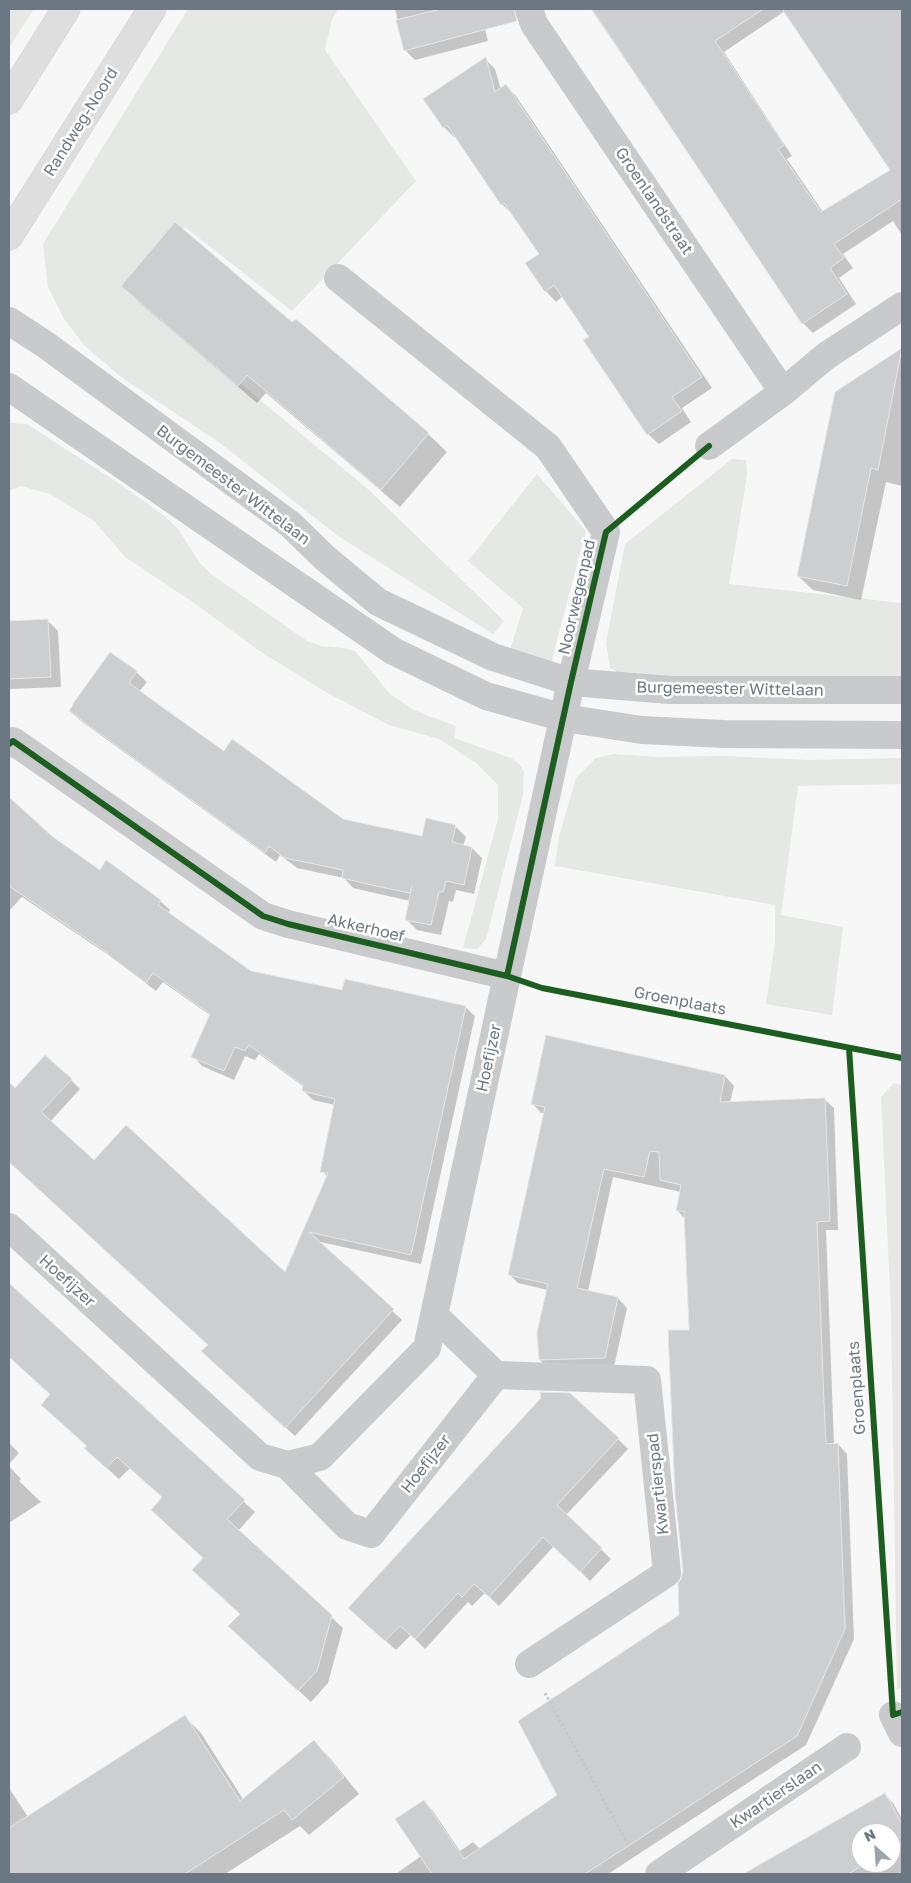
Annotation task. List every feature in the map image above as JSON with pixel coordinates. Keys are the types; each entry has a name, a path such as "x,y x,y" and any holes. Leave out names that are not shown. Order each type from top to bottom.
{"main road":[{"path":"9,100 66,9"},
{"name":"Randweg-Noord","path":"9,236 152,9"}],"street":[{"name":"Groenlandstraat","path":"529,9 534,24 783,392"},
{"name":"Noorwegenpad","path":"338,278 548,447 606,532 564,718"},
{"path":"709,446 783,392 826,356 902,306"},
{"name":"Burgemeester Wittelaan","path":"9,321 46,345 290,524 325,558 378,602 493,657 571,682 670,690 902,690"},
{"path":"9,386 392,651 486,696 564,718 642,730 724,734 902,735"},
{"path":"506,976 564,718"},
{"name":"Akkerhoef","path":"9,744 13,741 263,916 288,924 506,976"},
{"name":"Hoefijzer","path":"287,1465 320,1457 427,1348 506,976"},
{"name":"Hoefijzer","path":"9,1227 260,1456 287,1465 347,1526 371,1534 496,1375"},
{"path":"434,1315 496,1375"},
{"name":"Kwartierspad","path":"496,1375 647,1380 667,1573 529,1664"},
{"name":"Kwartierslaan","path":"659,1874 847,1747"}],"path":[{"path":"529,1664 634,1857"}],"shaded area":[{"path":"9,9 34,9 9,48"},
{"path":"188,9 338,9 332,19 325,50 416,181 292,311 185,227 132,294 369,490 504,621 493,634 338,536 220,443 121,377 84,345 64,319 48,287 43,244"},
{"path":"9,423 27,424 120,484 167,518 178,529 200,563 211,574 307,641 321,646 355,651 390,694 416,711 456,726 454,738 511,758 519,764 524,771 523,795 486,939 477,949 463,948 498,819 498,785 476,763 439,739 389,725 329,694 258,650 197,605 125,557 94,521 50,494 21,486 9,491"},
{"path":"732,459 746,460 747,475 729,584 902,603 902,678 629,679 610,668 606,643 625,544"},
{"path":"537,474 586,531 551,663 510,650 523,608 468,561"},
{"path":"614,754 660,757 724,756 808,760 902,758 902,784 798,786 781,915 843,927 832,1015 766,1004 775,942 775,905 555,866 559,837 576,778 596,758"},
{"path":"894,1083 902,1085 902,1688 897,1689 891,1312 881,1097"}],"building":[{"path":"441,9 514,9 517,21 404,51 396,20"},
{"path":"592,9 763,9 715,41 784,145 778,149 821,212 890,170 782,9 902,9 902,199 834,244 844,258 830,268 847,294 802,324"},
{"path":"486,57 495,92 506,84 702,377 672,397 682,411 647,435 583,340 589,337 554,285 545,292 525,263 539,254 504,203 501,205 447,125 443,128 423,99"},
{"path":"175,222 292,322 296,319 429,433 381,490 247,375 238,386 121,286"},
{"path":"902,348 878,470 871,468 847,586 797,576 835,392"},
{"path":"48,619 51,677 9,679 9,621"},
{"path":"110,652 137,671 129,683 169,712 224,751 232,739 343,819 422,836 426,818 456,825 452,842 472,847 464,885 446,881 443,892 439,892 431,925 405,920 412,886 410,893 376,886 342,878 343,870 285,858 269,846 265,853 69,711"},
{"path":"9,797 53,837 100,870 106,860 161,900 158,905 251,971 342,990 345,979 466,1006 411,1255 309,1232 394,1309 285,1428 201,1351 208,1345 9,1162 9,1082 15,1088 45,1055 72,1079 41,1112 94,1160 126,1125 285,1272 328,1173 320,1172 335,1099 302,1091 303,1085 249,1045 245,1051 235,1047 224,1071 191,1057 210,1014 153,973 146,983 108,953 9,886"},
{"path":"546,1035 725,1075 720,1102 825,1098 830,1221 817,1222 826,1444 838,1443 845,1629 797,1736 585,1874 432,1874 395,1819 424,1800 464,1859 557,1795 518,1721 679,1615 678,1583 683,1571 675,1493 668,1330 689,1330 684,1211 676,1211 681,1185 660,1180 659,1152 650,1151 644,1177 604,1169 577,1288 618,1297 605,1358 539,1360 537,1332 548,1284 508,1275 545,1107 531,1104"},
{"path":"9,1283 245,1500 227,1519 332,1615 317,1671 298,1691 228,1626 240,1614 192,1570 203,1558 151,1510 162,1497 117,1457 106,1468 84,1448 87,1446 41,1405 50,1394 9,1357"},
{"path":"540,1392 570,1393 619,1438 557,1505 602,1548 580,1572 543,1537 489,1597 474,1584 462,1597 458,1593 415,1639 400,1626 385,1641 348,1608 541,1398"},
{"path":"185,1715 240,1801 314,1740 344,1777 292,1820 284,1810 185,1874 9,1874 9,1828"},
{"path":"885,1793 902,1824 901,1843 901,1823 851,1823 851,1872 848,1874 743,1874"}],"cycle path":[{"path":"9,744 13,741 263,916 288,924 507,976 571,682 606,532 709,446"},
{"name":"Groenplaats","path":"507,976 542,988 902,1058"},
{"name":"Groenplaats","path":"849,1048 893,1715 902,1712"}]}
